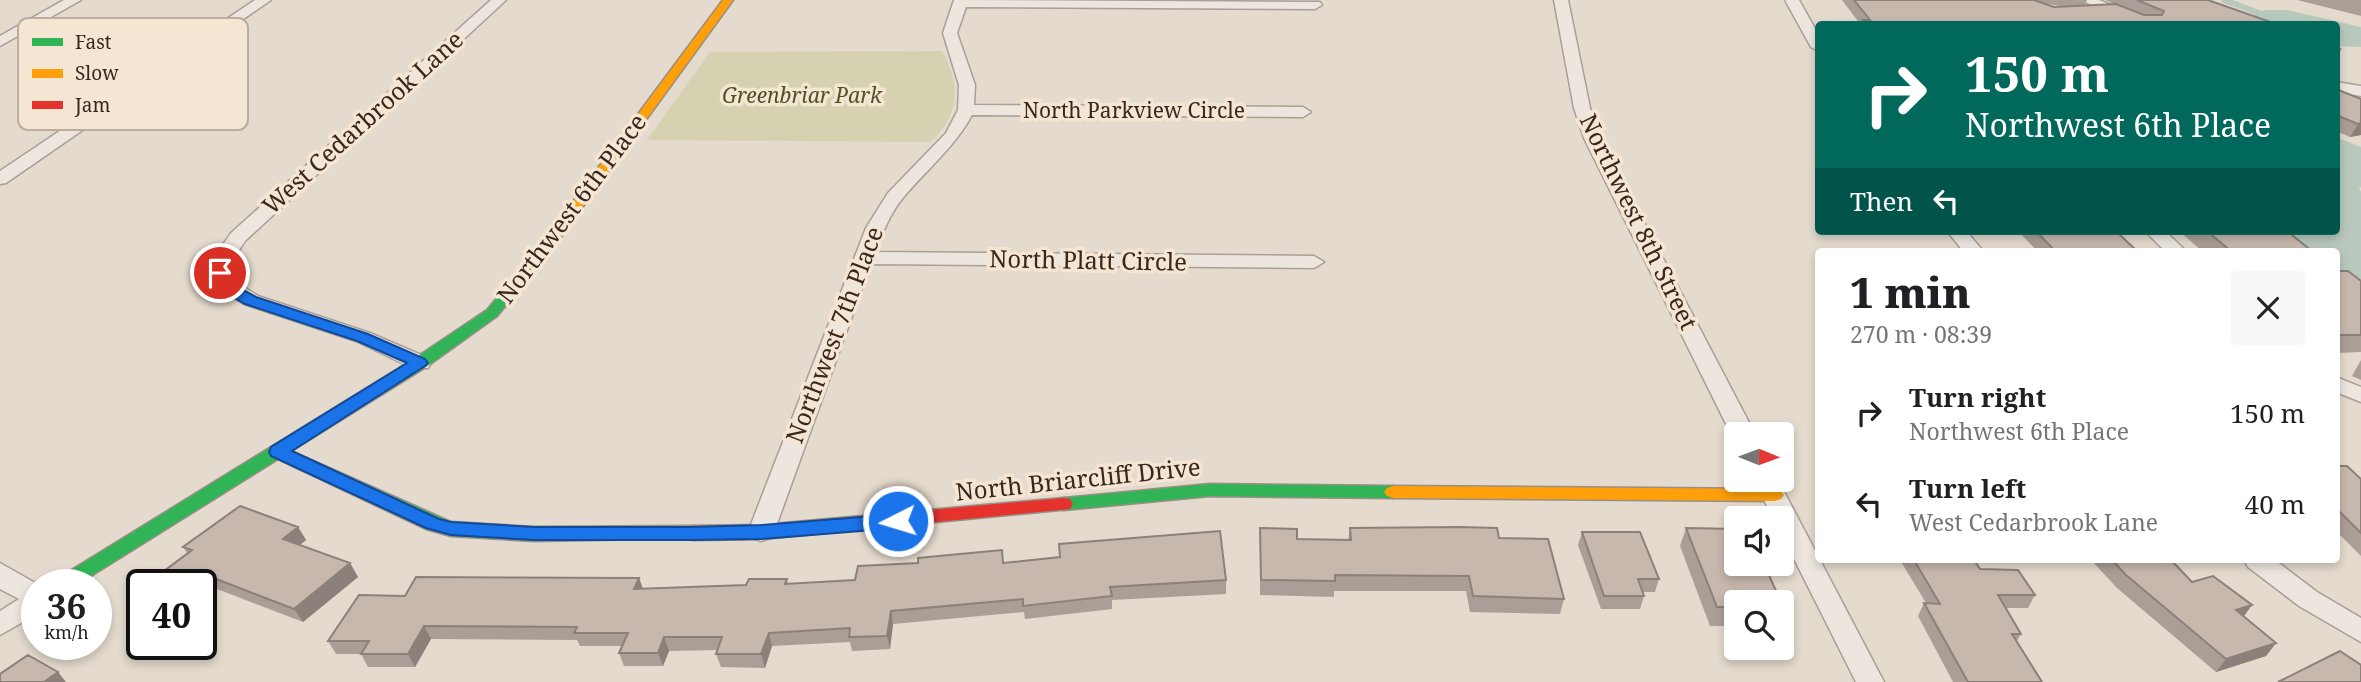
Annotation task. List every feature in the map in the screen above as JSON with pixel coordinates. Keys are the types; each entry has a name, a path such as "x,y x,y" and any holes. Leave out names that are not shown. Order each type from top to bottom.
{"street":[{"path":"42,18 74,0"},
{"path":"237,18 264,0"},
{"name":"West Cedarbrook Lane","path":"420,363 363,337 251,300 228,288 222,281 220,264 237,237 499,0"},
{"name":"Northwest 6th Place","path":"88,569 420,363 484,320 510,294 728,0"},
{"name":"Northwest 8th Street","path":"1561,0 1582,108 1592,138 1737,422"},
{"path":"1792,0 1815,42"},
{"path":"966,110 967,85 950,33 960,1 1315,5"},
{"path":"2086,6 2110,9 2141,21"},
{"path":"0,42 18,32"},
{"path":"2340,88 2360,91"},
{"name":"North Parkview Circle","path":"966,110 1303,112"},
{"name":"Northwest 7th Place","path":"761,532 862,258 888,205 911,178 941,150 966,110"},
{"path":"0,179 72,130"},
{"path":"2158,235 2173,248"},
{"name":"North Platt Circle","path":"862,258 1314,262"},
{"path":"2340,386 2361,395"},
{"name":"North Briarcliff Drive","path":"278,452 406,513 451,529 534,534 761,532 1210,490 1724,487"},
{"path":"1773,492 1870,682"},
{"path":"2261,563 2308,599 2361,631"},
{"path":"0,573 21,589"},
{"path":"0,624 21,610"}],"green space":[{"name":"Greenbriar Park","path":"942,51 955,88 954,99 948,120 931,142 647,140 710,52"}],"shaded area":[{"path":"2265,10 2287,10 2335,21 2258,21 2248,17"},
{"path":"2340,22 2361,27 2361,47 2340,46"},
{"path":"2340,139 2361,147 2361,298 2340,284 2340,248 2291,248 2273,235 2340,235"}],"building":[{"path":"1854,0 2034,0 2054,7 2116,4 2144,15 2162,15 2164,11 2137,0 2208,0 2268,21 1863,20 1870,20"},
{"path":"2340,91 2361,99 2361,123 2340,117"},
{"path":"2040,235 2120,235 2134,248 2052,248"},
{"path":"2212,235 2292,235 2308,248 2227,248"},
{"path":"2340,271 2348,271 2361,281 2361,335 2340,335"},
{"path":"2340,466 2347,466 2361,479 2361,533 2340,512"},
{"path":"240,506 298,527 283,539 350,563 294,609 217,579 217,569 167,569 192,550 183,547"},
{"path":"1260,528 1297,529 1297,539 1351,540 1350,528 1497,528 1499,538 1548,539 1564,599 1473,596 1469,576 1335,575 1335,581 1261,580"},
{"path":"1686,528 1724,529 1724,576 1769,576 1776,590 1724,590 1724,607 1717,607"},
{"path":"1220,531 1226,580 1110,587 1112,596 1023,606 1023,599 891,611 887,636 849,637 850,628 769,633 761,654 716,654 722,637 664,637 658,653 619,653 628,633 574,633 577,627 424,626 408,654 361,654 369,641 328,641 359,595 405,596 416,577 639,578 634,589 746,585 749,579 787,579 785,584 855,580 858,566 918,563 918,558 1002,550 1003,563 1060,557 1059,544"},
{"path":"1582,532 1640,532 1659,579 1638,579 1644,596 1604,596"},
{"path":"1916,563 1976,563 1980,569 2018,570 2035,595 1998,595 2021,634 2012,634 2042,682 1968,682 1924,603 1940,604"},
{"path":"2115,563 2174,563 2192,582 2213,576 2252,605 2236,610 2276,643 2226,659"},
{"path":"2340,651 2361,665 2361,682 2278,682"},
{"path":"21,660 37,660 58,672 44,682 0,682 0,674"}],"waterway":[{"path":"2224,0 2267,16"}],"traffic: fast":[{"path":"88,569 420,363 492,313 539,257"},
{"path":"278,452 433,524 451,529 534,534 693,533"},
{"path":"1064,504 1210,490 1393,492"}],"traffic: slow":[{"path":"539,257 728,0"},
{"path":"1393,492 1775,495"}],"traffic: jam":[{"path":"693,533 761,532 1064,504"}],"route":[{"path":"220,273 228,288 251,300 363,337 420,363 278,452 433,524 451,529 534,534 690,534 761,532 898,521"}]}
